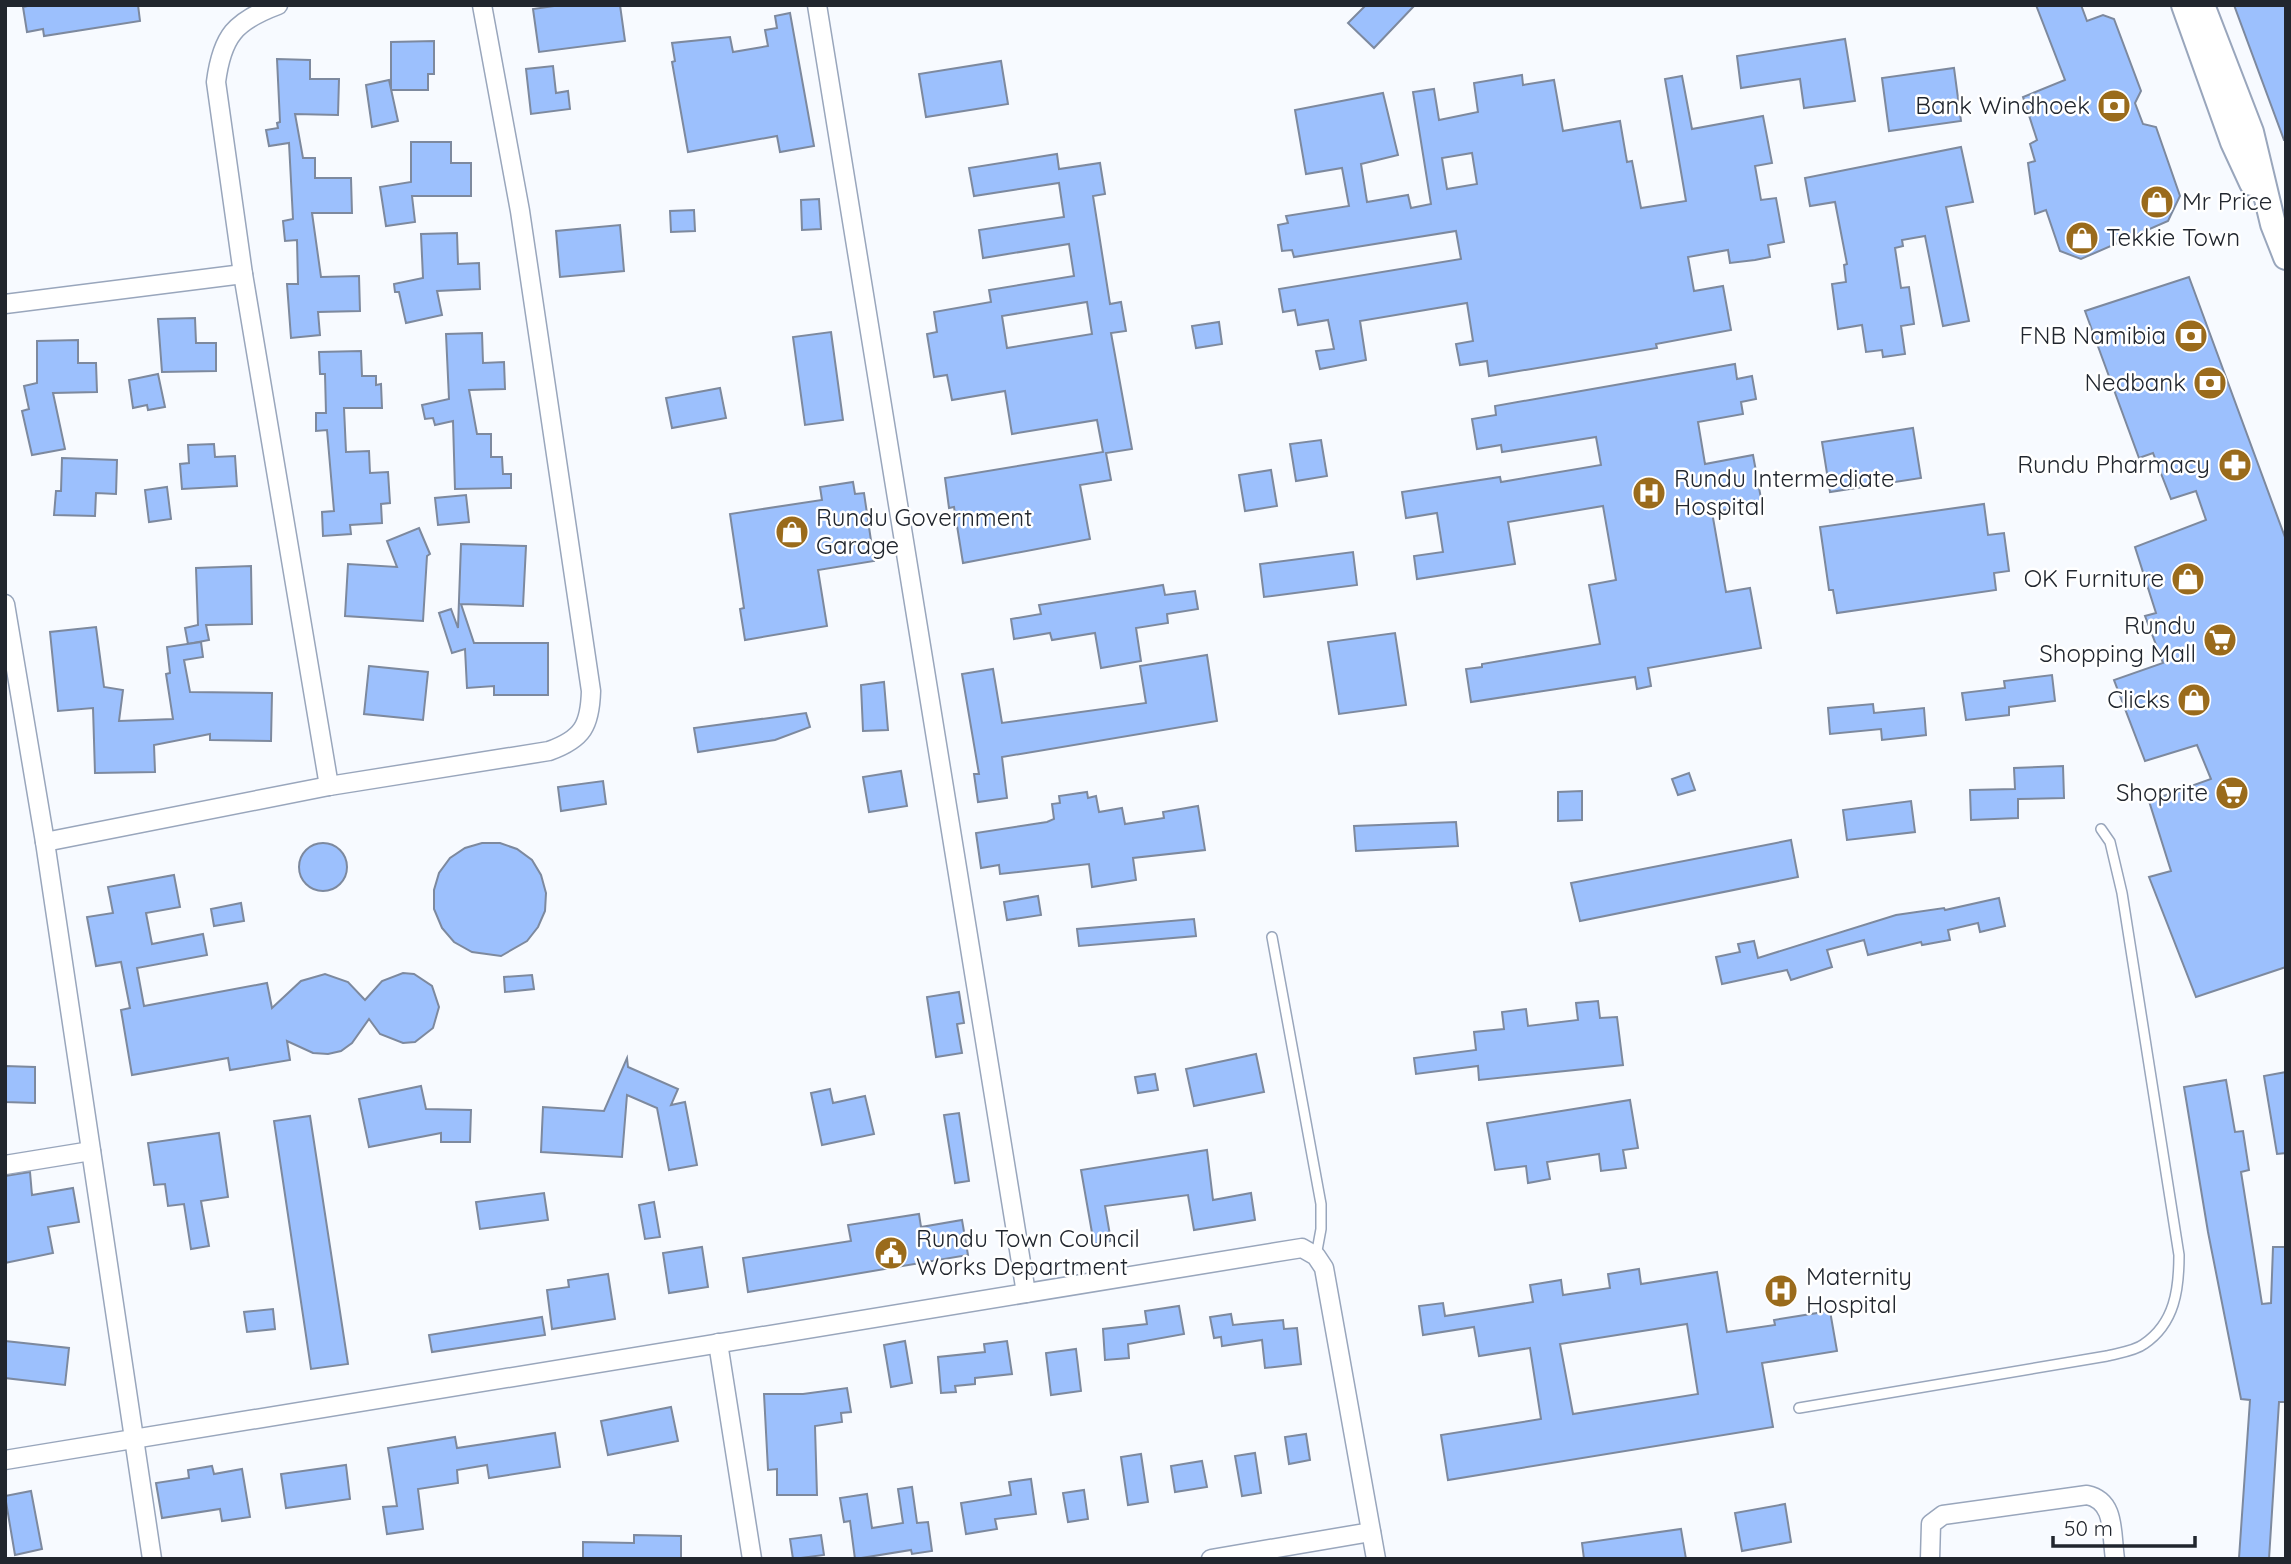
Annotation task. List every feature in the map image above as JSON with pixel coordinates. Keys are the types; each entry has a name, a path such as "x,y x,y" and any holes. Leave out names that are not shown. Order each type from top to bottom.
{"main road":[{"path":"2184,5 2233,142 2286,257"},
{"path":"2202,5 2251,132 2273,224"}],"street":[{"path":"278,5 251,15 233,31 220,54 216,82 243,274 329,786"},
{"path":"45,842 329,786 549,751 568,745 582,732 590,715 592,691 520,211 482,5"},
{"path":"817,5 1026,1293"},
{"path":"5,304 243,274"},
{"path":"5,604 45,842 152,1559"},
{"path":"5,1165 91,1151"},
{"path":"5,1460 1302,1248 1316,1256 1324,1268 1376,1559"},
{"path":"718,1343 752,1559"},
{"path":"1930,1559 1931,1524 1943,1515 2087,1495 2100,1498 2107,1506 2115,1559"},
{"path":"1211,1559 1371,1532"}],"lane":[{"path":"1799,1408 2107,1356 2144,1345 2166,1322 2179,1291 2179,1255 2122,893 2110,842 2101,829"},
{"path":"1272,937 1321,1204 1321,1229 1316,1256"}],"building":[{"path":"138,5 140,21 44,36 43,29 27,32 23,7"},
{"path":"561,5 620,5 625,41 539,52 533,9"},
{"path":"1366,5 1415,5 1374,48 1348,23"},
{"path":"2036,5 2081,5 2087,21 2103,15 2114,19 2141,91 2135,103 2143,124 2156,127 2180,196 2168,221 2081,259 2060,251 2046,210 2035,214 2028,163 2035,161 2030,144 2037,140 2023,97 2065,80"},
{"path":"2234,5 2286,5 2286,140 2284,140"},
{"path":"790,13 814,146 780,152 777,136 688,152 672,62 675,61 672,43 730,37 733,52 768,46 765,30 777,28 775,16"},
{"path":"1845,39 1855,101 1804,108 1800,79 1741,88 1737,56"},
{"path":"434,41 434,74 428,74 428,90 391,90 391,42"},
{"path":"277,59 310,60 310,79 339,79 338,115 295,114 303,158 315,158 315,178 351,178 352,213 312,213 321,277 359,276 360,311 318,312 320,335 291,338 287,284 298,284 297,240 285,241 283,221 293,219 289,143 269,146 266,130 278,128 277,123 280,122"},
{"path":"1001,61 1008,104 926,117 919,74"},
{"path":"553,66 556,93 568,91 570,109 531,114 526,69"},
{"path":"1954,68 1961,121 1889,131 1882,78"},
{"path":"1522,75 1523,85 1554,80 1563,131 1620,121 1627,162 1632,161 1641,208 1686,201 1665,79 1682,76 1692,129 1763,116 1772,163 1755,166 1761,200 1776,198 1784,242 1768,245 1770,257 1755,260 1730,263 1728,250 1688,257 1694,291 1723,286 1731,330 1656,344 1657,348 1489,376 1487,361 1460,365 1456,344 1473,341 1467,303 1360,321 1366,360 1320,369 1316,351 1334,349 1328,320 1298,325 1295,310 1283,312 1279,289 1461,259 1456,231 1294,257 1292,250 1282,251 1278,225 1288,223 1286,216 1349,206 1342,168 1306,174 1295,110 1383,93 1398,155 1361,164 1367,202 1408,195 1411,208 1431,204 1413,92 1434,89 1439,120 1478,112 1474,83","holes":["1472,153 1477,184 1447,189 1442,158"]},
{"path":"389,80 398,121 372,127 366,85"},
{"path":"411,142 451,142 451,163 471,163 471,196 412,196 415,222 386,226 380,187 411,182"},
{"path":"1961,147 1973,202 1946,207 1969,321 1943,326 1925,236 1902,240 1903,246 1895,248 1901,288 1909,287 1914,324 1901,326 1905,354 1883,357 1882,350 1866,352 1862,325 1838,329 1832,284 1846,282 1844,265 1847,264 1835,202 1810,206 1805,178"},
{"path":"1057,154 1059,169 1100,163 1105,194 1093,196 1110,304 1121,302 1126,331 1111,333 1132,449 1106,453 1111,480 1080,485 1090,539 963,563 954,507 949,508 945,478 1103,452 1097,420 1012,434 1005,391 952,400 947,375 934,377 927,334 937,332 934,312 991,302 989,290 1074,276 1069,244 983,258 979,230 1064,217 1059,183 974,196 969,168","holes":["1087,302 1092,334 1007,348 1002,316"]},
{"path":"819,199 821,229 802,230 801,200"},
{"path":"694,210 695,231 671,232 670,211"},
{"path":"620,225 624,271 560,277 556,231"},
{"path":"457,233 458,264 479,263 480,289 437,291 442,315 406,323 399,292 395,292 394,284 423,278 421,234"},
{"name":"Rundu Shopping Mall","path":"2189,277 2286,540 2286,967 2196,997 2149,877 2171,871 2149,801 2211,779 2197,745 2145,761 2114,680 2163,663 2145,616 2156,613 2135,547 2206,520 2196,491 2171,499 2153,453 2139,458 2085,311"},
{"path":"195,318 196,343 216,343 216,371 162,372 158,319"},
{"path":"1219,322 1222,344 1196,348 1192,326"},
{"path":"831,332 843,420 805,425 793,337"},
{"path":"482,333 483,363 504,362 505,389 469,390 477,434 491,434 491,457 502,457 503,474 511,474 511,488 455,489 453,421 435,425 433,418 425,419 422,405 449,399 446,334"},
{"path":"78,340 78,363 96,363 97,392 53,393 65,449 32,455 22,411 29,409 24,386 37,383 37,341"},
{"path":"361,351 362,376 376,376 376,385 381,384 382,408 344,408 346,452 369,451 370,473 388,472 390,503 381,504 382,523 350,525 351,534 323,536 322,512 334,511 327,430 316,431 316,413 326,413 325,374 320,374 319,352"},
{"path":"1735,364 1737,379 1752,376 1756,399 1741,402 1743,414 1698,422 1705,464 1753,455 1762,504 1712,512 1726,592 1750,588 1761,648 1648,668 1651,686 1637,689 1635,677 1471,702 1466,669 1600,644 1589,585 1616,580 1603,506 1508,522 1515,564 1417,579 1414,556 1443,552 1437,513 1406,518 1402,492 1500,477 1501,482 1601,465 1596,437 1502,452 1501,445 1477,449 1472,419 1496,415 1495,406"},
{"path":"158,374 165,407 148,410 147,405 133,408 129,380"},
{"path":"720,388 726,418 672,428 666,398"},
{"path":"1913,428 1921,478 1830,492 1822,442"},
{"path":"1321,440 1327,476 1296,481 1290,444"},
{"path":"214,444 215,457 235,456 237,486 182,489 180,464 189,463 188,445"},
{"path":"62,458 117,460 116,494 96,493 95,516 54,515 56,491 61,491"},
{"path":"1271,470 1277,506 1245,511 1239,475"},
{"path":"853,482 855,494 864,493 874,561 818,570 827,626 745,640 740,609 744,608 730,514 822,500 820,487"},
{"path":"167,487 171,519 149,522 145,490"},
{"path":"466,495 469,522 438,525 435,498"},
{"path":"1984,504 1988,535 2004,533 2009,571 1994,573 1996,590 1837,613 1833,590 1829,590 1820,527"},
{"path":"419,528 430,554 427,556 423,621 345,616 348,564 397,567 387,541"},
{"path":"461,544 526,546 523,606 461,604 474,643 548,643 548,695 494,695 494,686 467,688 465,649 452,653 439,613 451,609 458,628"},
{"path":"1353,552 1357,585 1264,597 1260,564"},
{"path":"251,566 252,624 206,625 209,640 188,644 185,628 198,625 196,568"},
{"path":"1163,585 1165,595 1195,591 1198,609 1167,614 1168,623 1136,628 1141,661 1101,668 1095,633 1052,640 1050,633 1014,639 1011,619 1041,614 1039,605"},
{"path":"96,627 104,687 123,690 119,721 173,719 166,674 170,673 167,647 201,642 203,657 184,660 190,692 272,693 271,741 210,740 210,734 154,745 155,772 95,773 93,708 58,711 50,632"},
{"path":"1395,633 1406,705 1339,714 1328,642"},
{"path":"1207,655 1217,721 1002,757 1007,798 978,802 974,774 979,774 962,674 993,669 1002,723 1146,703 1140,666"},
{"path":"369,666 428,672 423,720 364,714"},
{"path":"2052,675 2055,701 2009,707 2009,715 1966,720 1962,693 2005,688 2004,681"},
{"path":"884,682 888,730 863,731 861,685"},
{"path":"1873,704 1874,713 1924,708 1926,735 1882,740 1881,729 1830,734 1828,708"},
{"path":"806,713 810,727 775,740 698,752 694,728"},
{"path":"2063,766 2064,798 2018,799 2018,818 1971,820 1970,790 2015,789 2014,768"},
{"path":"901,771 907,806 869,812 863,777"},
{"path":"1689,773 1695,790 1678,795 1672,779"},
{"path":"603,781 606,804 561,811 558,787"},
{"path":"1582,791 1582,820 1558,821 1558,792"},
{"path":"1087,792 1088,798 1096,796 1099,812 1122,808 1125,824 1164,818 1163,812 1198,806 1205,850 1133,858 1136,880 1092,887 1089,864 1000,874 999,865 981,868 976,833 1047,822 1054,819 1052,804 1060,803 1059,796"},
{"path":"1911,801 1915,832 1847,840 1843,810"},
{"path":"1456,822 1458,846 1356,851 1354,826"},
{"path":"1791,840 1798,877 1580,921 1571,883"},
{"path":"323,843 332,844 340,850 346,858 346,876 340,884 332,890 323,891 314,890 306,884 300,876 299,867 300,858 306,850 314,844"},
{"path":"482,843 500,843 517,849 532,860 541,875 546,893 545,911 538,927 527,941 501,956 472,952 454,942 442,928 434,909 434,890 439,873 450,858 465,848"},
{"path":"174,875 180,907 146,913 152,944 203,934 207,955 137,968 144,1006 267,983 272,1008 301,981 325,974 348,982 365,1000 382,981 403,973 414,974 432,986 439,1007 433,1028 415,1042 403,1043 380,1034 369,1019 352,1043 341,1051 313,1053 287,1041 290,1060 230,1070 228,1058 132,1075 121,1010 130,1008 121,962 96,966 87,917 113,913 108,887"},
{"path":"1038,896 1041,915 1007,920 1004,902"},
{"path":"1999,898 2005,926 1980,932 1978,923 1948,930 1950,940 1922,945 1921,942 1868,955 1864,940 1827,950 1832,967 1791,980 1787,970 1722,984 1716,957 1740,952 1738,944 1754,941 1758,958 1896,915 1945,910"},
{"path":"241,903 244,921 214,926 211,909"},
{"path":"1194,919 1196,936 1079,946 1077,929"},
{"path":"532,975 534,989 505,992 504,977"},
{"path":"959,992 964,1023 957,1024 962,1053 936,1057 927,997"},
{"path":"1598,1001 1600,1018 1617,1017 1623,1065 1479,1080 1478,1066 1416,1074 1414,1058 1476,1050 1474,1032 1504,1029 1502,1012 1526,1009 1528,1026 1578,1020 1576,1003"},
{"path":"1256,1054 1264,1092 1194,1106 1186,1069"},
{"path":"627,1058 628,1067 678,1089 671,1105 685,1102 697,1165 669,1170 657,1108 627,1095 622,1157 541,1152 543,1107 604,1111"},
{"path":"5,1066 35,1067 35,1103 5,1102"},
{"path":"2286,1072 2286,1153 2277,1154 2264,1076"},
{"path":"1155,1074 1158,1090 1138,1093 1135,1077"},
{"path":"2226,1080 2235,1132 2243,1131 2249,1170 2241,1172 2262,1304 2271,1303 2273,1247 2286,1247 2286,1402 2279,1402 2269,1559 2239,1558 2250,1400 2241,1399 2208,1232 2184,1087"},
{"path":"421,1086 426,1109 471,1110 470,1142 441,1142 441,1133 369,1147 359,1099"},
{"path":"830,1089 833,1103 865,1096 874,1134 822,1145 811,1093"},
{"path":"1630,1100 1638,1148 1623,1150 1626,1168 1601,1171 1599,1154 1547,1162 1550,1179 1528,1183 1526,1166 1495,1170 1487,1123"},
{"path":"959,1113 969,1181 955,1183 944,1115"},
{"path":"310,1116 348,1364 311,1369 274,1121"},
{"path":"219,1133 228,1197 201,1201 209,1246 191,1249 184,1204 168,1206 165,1184 154,1185 148,1143"},
{"path":"1207,1150 1213,1200 1251,1193 1255,1220 1194,1230 1188,1195 1105,1206 1111,1241 1094,1244 1081,1170"},
{"path":"30,1172 32,1195 73,1188 79,1222 48,1227 53,1253 5,1263 5,1176"},
{"path":"544,1193 548,1220 480,1229 476,1202"},
{"path":"654,1202 660,1237 645,1239 639,1205"},
{"path":"919,1214 921,1227 962,1220 968,1255 748,1292 743,1258 851,1241 848,1225"},
{"path":"702,1247 708,1287 669,1293 663,1253"},
{"path":"1639,1269 1641,1284 1717,1272 1727,1332 1775,1325 1774,1320 1830,1311 1837,1351 1762,1363 1773,1427 1448,1480 1441,1435 1541,1419 1530,1348 1479,1356 1474,1327 1423,1335 1419,1306 1443,1303 1445,1316 1533,1302 1530,1285 1561,1280 1563,1295 1610,1288 1608,1274","holes":["1687,1324 1698,1394 1573,1414 1560,1344"]},
{"path":"608,1274 615,1319 552,1329 547,1290 569,1287 568,1280"},
{"path":"1179,1306 1184,1334 1128,1344 1129,1358 1105,1360 1103,1329 1147,1324 1145,1311"},
{"path":"273,1309 275,1329 247,1332 244,1312"},
{"path":"1231,1314 1233,1325 1283,1320 1284,1329 1297,1328 1301,1364 1265,1368 1262,1340 1222,1346 1221,1337 1214,1338 1210,1317"},
{"path":"542,1317 545,1335 432,1352 429,1335"},
{"path":"5,1341 69,1348 65,1385 5,1378"},
{"path":"905,1341 912,1383 891,1387 884,1345"},
{"path":"1007,1341 1012,1374 975,1378 975,1384 955,1386 956,1392 941,1393 938,1357 985,1352 984,1344"},
{"path":"1076,1349 1081,1391 1051,1395 1046,1353"},
{"path":"847,1388 851,1412 841,1413 842,1422 815,1426 817,1495 777,1495 777,1469 768,1470 764,1394 803,1394"},
{"path":"671,1407 678,1441 608,1455 601,1421"},
{"path":"555,1433 560,1467 489,1478 487,1465 457,1470 458,1483 418,1489 423,1529 387,1534 383,1507 397,1506 388,1448 455,1437 457,1448"},
{"path":"1306,1434 1310,1460 1289,1464 1285,1437"},
{"path":"1255,1453 1261,1493 1242,1496 1235,1456"},
{"path":"1141,1454 1148,1502 1128,1505 1121,1457"},
{"path":"1202,1461 1207,1487 1175,1492 1171,1466"},
{"path":"346,1465 350,1499 286,1508 281,1474"},
{"path":"212,1466 214,1474 242,1469 250,1517 222,1521 220,1509 162,1518 156,1483 189,1478 188,1470"},
{"path":"1031,1479 1036,1514 995,1519 997,1529 966,1534 961,1503 1011,1495 1009,1482"},
{"path":"912,1487 917,1523 928,1522 932,1551 912,1554 911,1550 855,1559 850,1521 844,1522 840,1498 867,1494 872,1528 903,1523 898,1489"},
{"path":"1084,1490 1088,1519 1068,1522 1063,1493"},
{"path":"31,1491 42,1549 15,1555 5,1496"},
{"path":"1785,1504 1791,1542 1742,1551 1735,1513"},
{"path":"1681,1529 1686,1559 1584,1559 1582,1543"},
{"path":"634,1535 681,1536 681,1559 583,1559 583,1542 634,1543"},
{"path":"821,1535 824,1555 793,1559 790,1539"}],"place":[{"name":"Bank Windhoek","path":"2114,106"},
{"name":"Mr Price","path":"2157,202"},
{"name":"Tekkie Town","path":"2082,238"},
{"name":"FNB Namibia","path":"2191,336"},
{"name":"Nedbank","path":"2210,383"},
{"name":"Rundu Pharmacy","path":"2235,465"},
{"name":"Rundu Intermediate Hospital","path":"1649,493"},
{"name":"Rundu Government Garage","path":"792,532"},
{"name":"OK Furniture","path":"2188,579"},
{"name":"Rundu Shopping Mall","path":"2220,640"},
{"name":"Clicks","path":"2194,700"},
{"name":"Shoprite","path":"2232,793"},
{"name":"Rundu Town Council Works Department","path":"891,1253"},
{"name":"Maternity Hospital","path":"1781,1291"}]}
